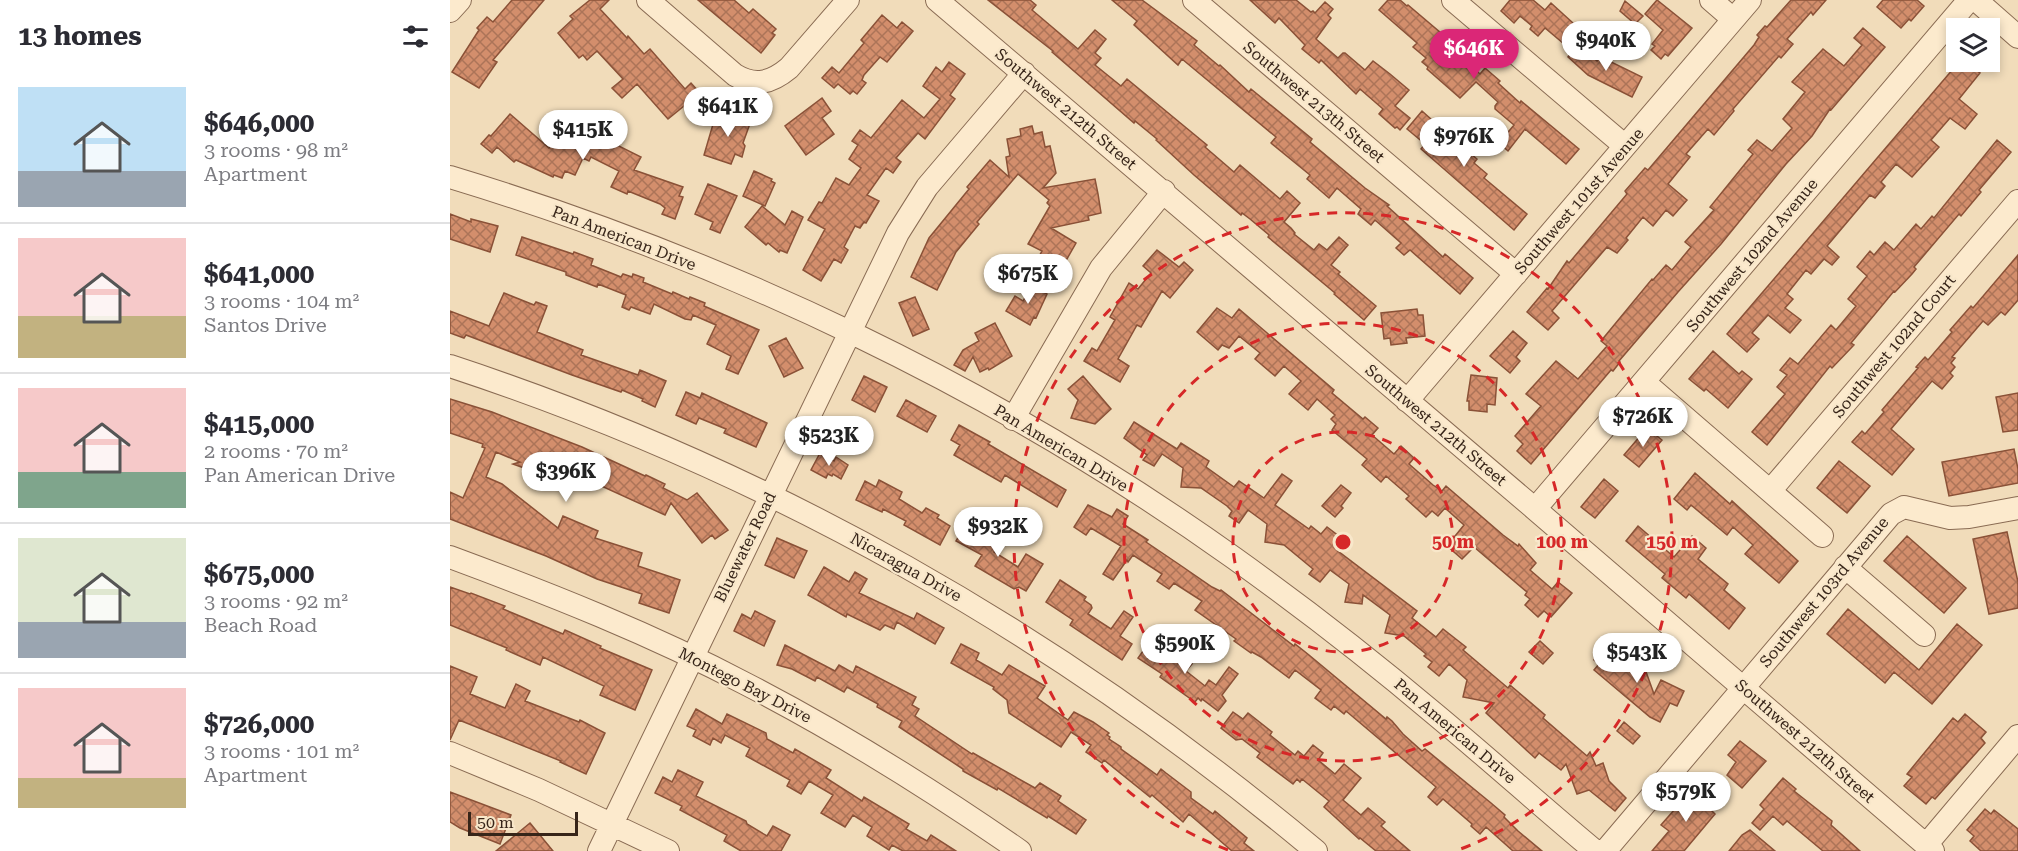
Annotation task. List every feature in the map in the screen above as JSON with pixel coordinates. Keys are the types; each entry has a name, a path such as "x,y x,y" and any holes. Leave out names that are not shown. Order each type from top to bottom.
{"street":[{"path":"450,11 460,0"},
{"path":"648,0 735,75 753,83 765,82 778,77 789,68 848,0"},
{"name":"Southwest 212th Street","path":"937,0 1164,191 1929,848"},
{"name":"Southwest 213th Street","path":"1194,0 1516,274"},
{"path":"1453,0 1625,146"},
{"path":"1711,0 1733,19"},
{"name":"Southwest 101st Avenue","path":"1407,401 1750,0"},
{"name":"Southwest 102nd Avenue","path":"1535,509 1969,0"},
{"path":"1976,0 2018,37"},
{"name":"Bluewater Road","path":"599,851 889,251 914,206 938,173 1024,73"},
{"name":"Pan American Drive","path":"450,177 531,202 746,286 851,333 1013,419 1096,468 1188,527 1321,622 1438,716 1595,851"},
{"path":"1013,419 1101,268 1164,191"},
{"name":"Southwest 102nd Court","path":"1770,491 2018,201"},
{"name":"Nicaragua Drive","path":"450,366 602,420 674,451 770,495 905,565 1035,643 1171,736 1316,851"},
{"path":"1644,382 1822,536"},
{"name":"Southwest 103rd Avenue","path":"1605,851 1891,513 1904,507 1950,518 2018,508"},
{"name":"Montego Bay Drive","path":"450,557 580,608 744,683 823,726 920,784 1020,851"},
{"path":"1845,567 1924,635"},
{"path":"1929,848 2010,762 2018,736"},
{"path":"450,753 539,790 668,851"}],"building":[{"path":"512,0 544,0 493,60 497,62 479,88 452,72 479,30 477,28 487,17 493,22"},
{"path":"590,0 609,0 600,9 627,38 628,36 644,54 650,49 685,89 691,83 700,93 668,119 637,84 622,98 612,88 623,79 597,51 587,60 583,55 579,58 558,33 573,19 570,16"},
{"path":"698,0 734,0 749,13 753,9 776,29 772,33 775,35 761,53"},
{"path":"988,0 1030,0 1036,5 1032,10 1078,49 1095,30 1106,39 1095,53 1101,58 1095,65 1121,86 1127,79 1207,145 1205,147 1234,172 1240,165 1280,199 1287,191 1300,203 1284,222 1294,234 1314,250 1319,244 1327,250 1339,237 1348,245 1331,265 1340,272 1338,274 1376,306 1364,320 1268,237 1269,235 1242,213 1241,215 1194,175 1157,139 1135,121 1134,123 1053,51"},
{"path":"1112,0 1142,0 1188,34 1197,41 1194,45 1249,92 1251,89 1312,139 1310,142 1389,205 1387,206 1443,257 1445,254 1473,278 1460,294 1410,250 1404,255 1396,248 1401,243 1375,220 1371,225 1358,214 1361,209 1337,188 1329,198 1307,179 1310,175 1271,143 1276,137 1182,59 1178,65 1134,25 1137,21"},
{"path":"1250,0 1296,0 1315,13 1325,2 1333,9 1328,15 1331,18 1316,39 1338,58 1345,53 1365,70 1373,61 1390,74 1409,90 1395,106 1410,118 1400,130 1395,128 1379,114 1383,109 1360,89 1356,94 1321,60 1319,63 1302,49 1305,45 1279,18 1275,23"},
{"path":"1388,0 1400,0 1408,5 1448,39 1447,41 1480,74 1485,68 1520,103 1521,101 1579,149 1566,164 1525,129 1508,151 1499,143 1514,125 1495,109 1498,102 1476,82 1460,98 1427,69 1428,67 1422,62 1426,58 1413,47 1417,43 1379,10"},
{"path":"1510,0 1533,0 1545,10 1551,3 1584,33 1570,49 1545,28 1538,36 1530,29 1532,26 1520,16 1514,23 1501,11"},
{"path":"1657,0 1692,28 1668,56 1665,54 1661,59 1651,50 1655,46 1652,44 1663,30 1645,14"},
{"path":"1791,0 1826,0 1813,15 1811,12 1787,39 1793,44 1781,58 1779,56 1733,109 1734,111 1714,135 1708,129 1686,154 1690,157 1668,184 1687,200 1673,216 1666,210 1653,226 1643,217 1617,253 1607,247 1552,311 1559,318 1548,330 1527,312 1548,289 1567,261 1569,263 1627,194 1625,191 1645,168 1648,170 1754,45 1759,37 1757,35"},
{"path":"1883,0 1917,0 1924,6 1911,21 1909,19 1901,28 1877,7"},
{"path":"1625,1 1643,16 1635,24 1620,11"},
{"path":"882,15 897,28 902,22 913,31 887,62 880,57 864,75 862,80 866,83 857,94 853,91 850,94 838,84 834,88 822,78 832,67 839,73 864,43 861,40"},
{"path":"1863,28 1885,47 1830,109 1812,136 1786,164 1721,244 1531,464 1517,451 1523,444 1515,436 1541,406 1526,394 1556,361 1578,379 1607,346 1601,341 1652,279 1666,265 1672,270 1691,247 1685,242 1714,210 1710,207 1753,154 1748,150 1757,140 1772,151 1792,128 1783,119 1805,92 1792,82 1823,49 1844,66 1862,45 1854,38"},
{"path":"1578,44 1597,61 1599,56 1642,77 1632,97 1588,75 1568,57"},
{"path":"949,62 965,74 950,95 955,99 925,139 918,133 896,158 901,162 893,173 886,168 867,195 879,201 866,223 864,222 860,228 855,226 844,247 848,250 841,263 834,259 821,281 803,270 825,229 808,220 819,202 822,203 836,178 849,185 861,168 849,159 858,145 852,141 860,130 871,138 902,100 924,118 940,99 923,86 936,67 942,72"},
{"path":"1950,72 1980,73 1959,99 1977,114 1965,129 1950,118 1931,140 1939,147 1912,177 1896,164 1881,182 1885,186 1875,198 1870,195 1827,246 1839,257 1832,265 1824,259 1811,274 1806,270 1787,294 1793,299 1785,308 1801,320 1790,333 1768,315 1752,333 1759,339 1747,352 1727,334"},
{"path":"822,98 831,111 822,118 834,134 806,155 785,126"},
{"path":"1422,111 1441,128 1445,124 1454,132 1450,136 1477,159 1474,163 1487,174 1484,178 1527,214 1514,230 1421,149 1425,144 1407,129"},
{"path":"734,112 752,118 743,143 745,146 742,157 735,154 731,164 704,155 716,114 731,120"},
{"path":"510,114 549,148 558,130 588,144 591,132 641,157 634,170 683,187 679,196 683,197 675,219 662,214 665,208 660,204 611,187 619,171 591,157 589,161 583,158 575,175 565,171 562,178 554,175 553,177 516,160 514,162 497,147 492,153 481,144"},
{"path":"1032,126 1034,134 1042,132 1045,147 1050,146 1056,173 1043,188 1095,179 1098,194 1101,213 1088,216 1089,220 1051,228 1076,243 1059,273 1037,260 1042,251 1028,244 1050,206 1047,203 1049,200 1018,174 977,222 979,224 956,252 937,290 911,277 929,238 990,160 1009,177 1006,157 1010,156 1007,139 1021,136 1020,129"},
{"path":"1997,140 2011,152 1979,190 1981,192 1914,267 1916,269 1912,274 1894,291 1851,343 1854,345 1832,368 1830,366 1767,445 1752,432 1785,394 1777,387 1787,375 1780,370 1790,358 1798,364 1831,325 1836,330 1856,306 1848,299 1867,276 1857,267 1870,251 1874,255 1885,242 1894,250 1916,224 1921,229 1932,216 1934,218"},
{"path":"754,171 772,179 771,181 775,183 765,206 743,196"},
{"path":"708,184 737,196 720,233 710,229 713,222 695,214"},
{"path":"762,206 785,225 792,211 803,217 787,253 780,250 779,252 768,243 766,245 745,227"},
{"path":"450,214 471,222 471,219 498,226 490,252 450,239"},
{"path":"522,237 593,259 591,265 621,277 623,274 632,277 633,274 644,278 643,282 672,294 673,292 705,303 704,306 759,330 738,374 726,369 731,356 707,344 716,325 693,315 691,320 685,319 654,304 650,314 631,307 629,310 622,307 626,295 598,284 597,287 566,275 566,272 516,255"},
{"path":"1157,250 1179,267 1184,262 1193,270 1170,298 1162,291 1141,327 1137,325 1118,359 1129,366 1120,382 1084,361 1092,348 1097,351 1115,320 1110,317 1129,283 1138,289 1151,273 1143,266"},
{"path":"2018,255 2018,300 2005,315 2001,312 1988,325 1983,321 1952,357 1955,358 1951,363 1955,367 1950,373 1953,376 1942,389 1932,381 1891,429 1914,449 1892,475 1852,442 1862,431 1865,434 1918,368 1916,367 1925,357 1928,360 1952,332 1950,330 1971,306 1973,308"},
{"path":"1032,285 1047,294 1036,318 1034,317 1030,325 1006,311 1015,296 1023,301"},
{"path":"504,293 534,305 536,302 547,306 537,332 583,350 581,355 638,375 640,370 666,381 655,407 622,390 621,392 572,375 466,335 464,338 450,333 450,311 489,326"},
{"path":"915,297 929,329 913,336 899,303"},
{"path":"1217,308 1232,318 1239,309 1334,390 1332,393 1363,419 1365,417 1378,428 1372,435 1394,454 1401,446 1414,458 1409,464 1433,485 1442,491 1446,486 1503,535 1518,546 1519,544 1536,563 1530,570 1552,589 1558,582 1572,593 1551,617 1544,611 1538,617 1525,605 1530,599 1525,595 1527,592 1474,547 1462,559 1447,546 1464,525 1445,508 1438,516 1432,511 1426,517 1406,499 1409,496 1386,476 1381,482 1362,465 1367,459 1332,430 1336,424 1331,419 1335,415 1317,399 1308,410 1289,394 1301,381 1284,366 1275,376 1255,359 1260,353 1239,336 1229,348 1222,345 1218,350 1197,332"},
{"path":"1417,309 1418,315 1423,315 1425,336 1406,338 1407,343 1391,345 1390,338 1384,339 1381,313"},
{"path":"995,323 1012,356 989,370 988,368 980,372 973,357 965,371 954,365 963,350 979,341 975,333"},
{"path":"1513,331 1527,343 1516,357 1520,361 1510,373 1490,356"},
{"path":"786,338 803,368 784,377 769,346"},
{"path":"1713,351 1739,374 1742,371 1752,379 1728,408 1706,389 1704,391 1689,379"},
{"path":"1471,375 1497,378 1495,405 1487,404 1487,412 1469,410 1469,401 1467,401"},
{"path":"864,376 887,387 875,412 852,400"},
{"path":"1083,376 1111,409 1095,424 1071,418 1078,400 1068,389"},
{"path":"686,392 700,398 702,393 767,423 756,447 724,433 726,429 699,418 696,424 676,415"},
{"path":"2018,393 2018,430 2003,432 1996,397"},
{"path":"450,399 492,412 582,447 665,484 663,488 687,500 697,493 728,530 715,539 712,535 702,543 671,503 665,515 573,473 569,484 513,464 520,462 496,452 486,477 502,484 558,528 563,516 598,531 595,538 642,553 638,566 680,580 669,613 639,603 642,594 597,579 546,556 450,519 450,492 463,498 485,448 482,447 483,444 450,433"},
{"path":"906,400 936,416 927,432 897,416"},
{"path":"1134,422 1177,449 1181,443 1209,461 1206,467 1234,487 1239,481 1264,498 1282,474 1292,481 1275,505 1309,529 1311,526 1321,534 1327,527 1340,537 1335,544 1340,548 1338,551 1417,611 1412,618 1436,637 1443,629 1466,647 1463,650 1508,688 1510,685 1545,715 1543,718 1587,756 1590,752 1596,766 1603,763 1609,781 1626,798 1615,811 1589,790 1577,794 1566,764 1561,770 1539,753 1535,758 1486,713 1494,703 1463,697 1467,680 1449,664 1439,676 1428,667 1432,662 1424,656 1426,654 1404,636 1385,633 1390,615 1363,595 1362,604 1345,602 1349,584 1330,570 1320,582 1309,574 1313,569 1284,545 1265,542 1267,524 1248,510 1239,523 1229,516 1232,511 1227,506 1201,488 1181,487 1183,468 1162,454 1154,466 1143,460 1147,455 1124,438"},
{"path":"959,425 1066,490 1057,507 1005,475 1001,482 954,455 960,445 951,440"},
{"path":"1647,428 1662,440 1639,467 1624,455"},
{"path":"2014,449 2018,483 1949,496 1942,462"},
{"path":"820,453 834,461 836,457 848,465 841,479 833,474 832,476 828,474 826,478 811,470"},
{"path":"1839,461 1870,486 1847,513 1817,488"},
{"path":"1695,473 1730,504 1732,501 1798,561 1779,583 1745,554 1753,545 1733,527 1727,535 1691,505 1687,510 1674,499"},
{"path":"1604,479 1618,491 1595,518 1581,507"},
{"path":"879,480 902,492 899,499 922,513 926,508 939,515 937,518 950,526 940,545 904,525 906,521 883,509 882,512 856,500 865,481 876,487"},
{"path":"1341,485 1351,493 1335,517 1322,506"},
{"path":"1088,505 1112,517 1117,509 1128,516 1123,524 1212,587 1221,590 1294,646 1295,644 1386,719 1387,717 1392,721 1422,751 1425,749 1491,803 1518,831 1542,851 1513,851 1486,827 1480,834 1443,799 1437,805 1428,797 1436,787 1346,711 1344,714 1334,706 1331,710 1315,698 1321,690 1295,670 1289,678 1234,641 1236,639 1195,610 1202,601 1174,583 1169,589 1157,581 1162,574 1133,555 1113,580 1103,574 1121,546 1091,528 1086,535 1074,527"},
{"path":"969,519 993,534 990,539 998,545 994,552 1018,567 1026,554 1043,564 1026,591 1019,587 1014,589 975,566 982,555 956,541"},
{"path":"1638,526 1674,557 1692,536 1706,548 1698,559 1728,584 1724,590 1745,608 1729,629 1689,594 1686,598 1662,578 1665,574 1626,541"},
{"path":"2007,532 2018,582 2018,608 1989,614 1973,539"},
{"path":"1907,536 1966,588 1944,613 1884,561"},
{"path":"777,538 807,551 794,578 765,565"},
{"path":"824,567 849,582 855,572 867,579 859,593 914,619 917,613 944,628 935,644 897,622 894,629 885,625 880,630 847,614 846,617 808,595"},
{"path":"1060,580 1086,597 1084,600 1092,608 1088,614 1111,629 1124,611 1133,617 1120,636 1132,644 1122,660 1070,625 1073,620 1046,602"},
{"path":"450,587 505,606 503,609 563,634 565,630 652,670 635,710 600,695 604,686 543,657 540,665 506,650 507,648 450,625"},
{"path":"1848,609 1919,670 1957,624 1982,645 1932,704 1894,672 1885,683 1827,634"},
{"path":"755,611 775,621 764,646 734,631 742,614 751,619"},
{"path":"1153,637 1192,664 1186,671 1205,686 1209,680 1216,685 1229,667 1238,674 1222,695 1226,701 1218,711 1202,699 1201,701 1198,698 1195,702 1160,677 1162,674 1138,658"},
{"path":"1540,641 1553,653 1543,664 1529,652"},
{"path":"961,644 979,653 976,660 1002,675 1009,665 1045,686 1037,698 1068,720 1074,712 1093,722 1109,733 1107,735 1109,739 1121,749 1157,775 1161,769 1191,792 1191,798 1213,814 1215,811 1247,838 1244,843 1254,851 1232,851 1189,814 1183,822 1152,795 1150,797 1104,760 1102,763 1086,752 1091,745 1071,732 1061,747 1009,713 1007,700 993,689 994,687 951,663"},
{"path":"785,645 835,671 839,665 853,673 856,666 916,697 912,705 919,709 915,716 972,754 1035,788 1040,783 1061,796 1058,801 1086,820 1076,834 998,788 997,790 963,771 899,727 902,721 877,707 878,704 847,687 844,692 817,677 815,681 792,669 777,665"},
{"path":"1603,650 1608,653 1610,650 1622,660 1639,652 1654,694 1661,680 1684,691 1677,706 1670,703 1660,722 1650,717 1594,670 1599,664 1594,660"},
{"path":"450,666 477,677 470,694 505,708 516,684 530,691 525,701 579,722 580,720 605,733 586,774 561,761 459,720 450,740"},
{"path":"696,709 722,724 727,714 766,733 767,739 793,753 795,749 831,770 826,778 862,801 864,797 909,824 906,829 927,841 931,835 956,851 903,851 892,845 889,850 867,836 872,827 853,815 845,827 821,813 833,795 809,781 801,794 787,786 790,780 746,756 750,748 725,735 721,743 713,738 710,745 693,736 696,730 687,726"},
{"path":"1233,712 1243,719 1248,713 1272,732 1270,735 1295,755 1298,751 1304,756 1313,745 1323,753 1318,760 1335,774 1344,764 1361,778 1343,800 1361,815 1368,808 1385,822 1381,826 1410,851 1376,851 1359,839 1324,807 1329,801 1302,779 1300,782 1297,779 1293,784 1257,757 1260,753 1242,739 1236,740 1221,728"},
{"path":"1965,714 1986,732 1981,738 1985,743 1935,799 1932,797 1926,804 1904,786 1912,777 1907,774 1953,718 1958,722"},
{"path":"1624,722 1640,736 1633,744 1617,731"},
{"path":"1740,741 1766,761 1742,788 1727,775 1736,762 1728,755"},
{"path":"678,770 703,782 696,796 746,821 747,824 767,836 773,826 790,835 781,851 741,851 724,841 727,835 680,810 682,806 655,793 663,777 672,782"},
{"path":"1783,778 1796,789 1794,791 1832,821 1831,825 1860,851 1823,851 1787,821 1783,825 1773,816 1760,830 1752,823 1764,809 1760,805"},
{"path":"1698,790 1716,805 1711,810 1715,814 1684,851 1652,851 1669,831 1661,825 1689,793 1693,797"},
{"path":"450,792 511,815 500,844 450,822"},
{"path":"1985,809 1991,814 1994,810 2018,829 2018,851 1981,851 1970,841 1974,836 1967,830"},
{"path":"530,823 553,851 496,851"},
{"path":"1750,830 1775,851 1729,851 1742,835"}]}
